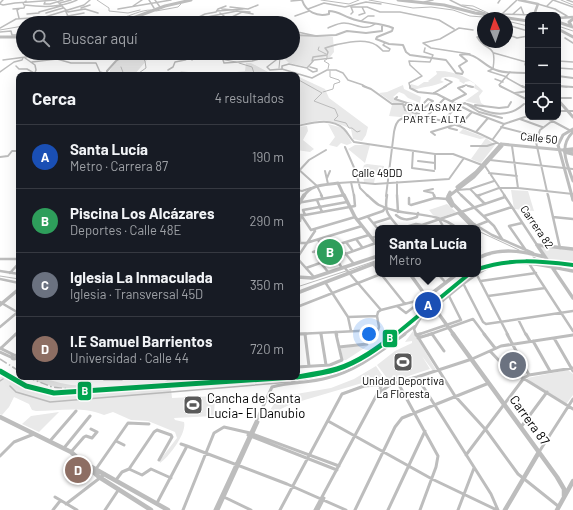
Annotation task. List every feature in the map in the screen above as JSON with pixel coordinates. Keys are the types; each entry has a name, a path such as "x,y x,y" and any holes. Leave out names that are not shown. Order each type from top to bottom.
{"main road":[{"path":"139,16 192,0"},
{"path":"393,0 443,5 477,14"},
{"path":"398,0 447,5 477,13"},
{"path":"517,0 538,4 535,12"},
{"path":"140,16 149,13"},
{"path":"562,18 572,18 569,22 572,26"},
{"path":"513,19 525,21"},
{"path":"561,23 572,26"},
{"path":"561,23 572,26"},
{"path":"561,30 573,34"},
{"path":"564,31 573,37"},
{"path":"0,36 16,36"},
{"name":"Calle 50","path":"500,144 566,151"},
{"name":"Calle 50","path":"500,144 537,148"},
{"path":"566,151 573,152"}],"street":[{"path":"0,3 3,0"},
{"path":"0,3 3,5 27,1 45,2 56,0"},
{"path":"26,16 26,13 39,12 60,5 63,0"},
{"path":"46,13 71,0"},
{"path":"25,5 40,5 48,7 69,4 76,0 85,15"},
{"path":"47,16 66,11 89,2 90,0"},
{"path":"127,8 142,0 145,6"},
{"path":"149,0 154,8"},
{"path":"155,0 160,7"},
{"path":"118,9 145,6 170,0 172,4"},
{"path":"291,1 302,0 308,10 322,15 328,14 329,11 334,11 344,14 350,18 393,28 392,31 376,38 377,40 385,43 403,45 407,53 417,56 447,60 455,73 462,74 463,72 459,66 467,61 460,55 470,54"},
{"path":"428,2 433,0"},
{"path":"450,0 462,6 482,12"},
{"path":"509,0 517,0"},
{"path":"508,12 517,0"},
{"path":"546,7 553,0 573,7"},
{"path":"567,0 573,2"},
{"path":"18,16 17,10 24,8 25,5 23,4 27,1"},
{"path":"163,1 166,6"},
{"path":"45,2 44,4 60,5 66,11 71,13 90,5"},
{"path":"8,3 11,6"},
{"path":"295,16 324,3 356,8 362,7 382,12 400,12 439,20 454,29"},
{"path":"352,7 363,3 381,4"},
{"path":"363,3 382,12"},
{"path":"538,4 567,16 562,18"},
{"path":"38,16 40,5"},
{"path":"234,16 258,5"},
{"path":"217,11 218,9 226,6"},
{"path":"87,7 92,8"},
{"path":"230,7 253,14"},
{"path":"351,14 353,12 352,7"},
{"path":"359,15 365,14 362,7"},
{"path":"521,7 524,15 513,14 521,7"},
{"path":"13,9 20,9"},
{"path":"81,9 98,13"},
{"path":"222,9 250,12"},
{"path":"202,16 217,11 234,10"},
{"path":"66,11 67,16 84,13"},
{"path":"212,16 220,13 242,11"},
{"path":"220,13 224,16"},
{"path":"225,13 230,16"},
{"path":"361,21 367,16 374,16"},
{"path":"0,28 16,20"},
{"path":"328,28 344,23 364,28 372,27 375,24"},
{"path":"300,35 336,35 347,31 362,33 376,32 382,31 382,26"},
{"path":"513,27 525,30"},
{"path":"473,30 467,28 454,29 442,38 424,42 424,45 429,48 461,51 470,54 493,69 525,73"},
{"path":"0,32 11,30 12,35 16,35"},
{"path":"300,32 316,36"},
{"path":"513,36 517,38 525,37"},
{"path":"565,38 573,43"},
{"path":"282,69 284,66 289,64 309,68 313,57 327,55 328,52 325,48 338,43 372,43 383,51 388,51 390,48 383,45 385,43"},
{"path":"425,48 424,52 433,55 430,62 409,61 422,76 409,84 409,87 418,92 434,93 472,112 504,124"},
{"path":"490,48 494,53 495,60 493,69"},
{"path":"494,53 525,61"},
{"path":"312,61 327,58 332,59"},
{"path":"2,60 16,59"},
{"path":"0,72 14,62 22,60"},
{"path":"28,60 36,67 35,72"},
{"path":"32,62 49,60"},
{"path":"60,60 71,64 96,63 100,72"},
{"path":"108,72 117,60"},
{"path":"168,70 173,67 175,62 185,60"},
{"path":"224,60 223,61 231,64 241,61 256,60"},
{"path":"276,60 268,67 268,69 282,69 292,72"},
{"path":"561,61 573,62"},
{"path":"16,66 19,69 27,69 31,72"},
{"path":"561,68 573,69"},
{"path":"493,69 488,71 507,77 525,88"},
{"path":"300,74 312,78 327,70 336,70 343,73 346,79 371,88 392,104 406,104"},
{"path":"510,72 499,85 525,98"},
{"path":"561,76 573,78"},
{"path":"434,93 452,82 445,78"},
{"path":"495,79 503,82"},
{"path":"452,101 466,94 458,88 466,85 473,87"},
{"path":"561,86 573,87"},
{"path":"515,93 525,91"},
{"path":"397,97 395,99 406,104 424,108 433,101 428,99 424,103"},
{"path":"427,117 445,98"},
{"path":"561,100 571,98"},
{"path":"443,122 458,104 465,102 473,104 481,109 505,114 516,111 524,104"},
{"path":"465,102 479,112 502,118"},
{"path":"476,106 502,108 508,107 511,102"},
{"path":"406,104 405,110 476,132 500,144"},
{"path":"473,104 493,110"},
{"path":"561,104 573,117"},
{"path":"561,111 573,110"},
{"path":"458,127 472,112"},
{"path":"398,225 390,218 385,208 387,182 396,123 405,117 415,115 427,117"},
{"path":"493,139 504,124 525,117"},
{"path":"476,132 488,118"},
{"path":"519,118 542,127"},
{"path":"560,248 540,165 537,137 542,127 552,120 572,131"},
{"path":"300,125 326,121 341,126 350,139 354,142 435,154 453,154 484,165"},
{"path":"435,135 431,134 431,132 449,128 454,125"},
{"path":"502,127 559,142"},
{"path":"449,128 457,130"},
{"path":"572,131 563,136 559,142 559,150 573,200"},
{"path":"572,131 565,140 573,181"},
{"path":"487,137 500,144"},
{"path":"471,146 500,144"},
{"path":"446,199 450,192 470,178 490,160 500,144"},
{"path":"460,212 449,198 450,195 473,179 500,144"},
{"path":"512,146 518,188"},
{"path":"345,147 356,172 360,188 378,205 397,213 418,213 430,215 448,221 453,225"},
{"path":"323,199 317,186 301,171 307,162 326,150"},
{"path":"0,157 8,156 12,151 16,151"},
{"path":"413,151 412,168 434,170 435,154"},
{"name":"Calle 49DD","path":"300,200 305,192 311,188 328,184 358,182 370,184 450,179 464,158"},
{"path":"490,160 571,168"},
{"path":"418,161 435,163"},
{"name":"Carrera 82","path":"484,165 537,245 540,254 546,258 573,298"},
{"path":"327,178 330,171"},
{"path":"325,172 328,184"},
{"path":"489,173 516,176"},
{"path":"456,190 470,189 494,181"},
{"path":"300,214 322,212 356,205 351,182"},
{"path":"397,182 397,213 401,220 405,221 417,217 418,213"},
{"path":"338,183 356,219 375,242"},
{"path":"300,191 311,188"},
{"path":"477,196 499,188 518,188 572,194"},
{"path":"433,189 424,191 433,193 435,198"},
{"path":"470,189 485,204"},
{"path":"456,190 495,227 502,239"},
{"path":"300,203 344,195"},
{"path":"413,225 422,225 505,197"},
{"path":"409,198 409,204 411,205 435,198 446,199 474,225"},
{"path":"317,200 322,212"},
{"path":"300,221 303,215 303,210 347,202"},
{"path":"484,216 512,207"},
{"path":"310,230 368,217 384,211 385,208"},
{"path":"303,215 312,235"},
{"path":"368,217 374,224 390,218"},
{"path":"553,217 573,219"},
{"path":"439,219 440,225"},
{"path":"481,225 488,221"},
{"path":"522,223 510,225 525,249"},
{"path":"300,224 307,224"},
{"path":"300,243 318,240 362,226"},
{"path":"481,229 540,254"},
{"path":"300,253 315,230"},
{"path":"313,252 369,234"},
{"path":"356,239 362,247"},
{"path":"318,240 325,249"},
{"path":"346,242 352,250"},
{"path":"306,268 352,250 375,245"},
{"path":"537,245 573,249"},
{"path":"333,246 339,255"},
{"path":"481,256 486,253 501,251 540,254"},
{"path":"345,253 354,264"},
{"path":"334,257 349,272 381,310"},
{"path":"300,277 314,277 375,257"},
{"path":"0,259 16,259"},
{"path":"300,261 314,277"},
{"path":"320,262 328,272"},
{"path":"481,272 489,267 503,263 551,266 573,271"},
{"path":"300,292 349,272 373,264 375,267"},
{"path":"530,265 573,331"},
{"path":"10,273 16,266"},
{"path":"0,272 16,274"},
{"path":"481,281 536,273"},
{"path":"300,306 375,276"},
{"path":"383,277 405,304"},
{"name":"Carrera 87","path":"412,277 425,298 434,307 472,358 561,482 564,489 564,496"},
{"path":"441,277 446,283"},
{"path":"396,306 406,313 453,277"},
{"path":"218,510 269,391 274,386 321,380 347,371 384,349 415,326 420,317 474,277"},
{"path":"478,277 529,375"},
{"path":"0,279 16,282"},
{"path":"325,282 348,317 351,331"},
{"path":"464,285 483,322 486,324 573,311"},
{"path":"488,296 545,288"},
{"path":"16,291 1,303 16,311"},
{"path":"449,296 461,321"},
{"path":"300,334 379,329 377,316 378,312 425,298"},
{"path":"0,327 16,314"},
{"path":"348,317 377,316"},
{"path":"518,319 550,371"},
{"path":"417,337 461,321 473,320 495,348"},
{"path":"415,326 417,337 455,396 486,430 523,479 558,508 573,481"},
{"path":"417,337 432,333 448,326"},
{"path":"339,347 366,344 368,342 366,330"},
{"path":"300,367 338,363 342,359 336,332"},
{"path":"321,333 326,365"},
{"path":"432,333 444,351"},
{"path":"16,334 0,349 16,357"},
{"path":"304,334 308,366"},
{"path":"280,510 342,394 364,386 398,383 439,371 495,348 573,335"},
{"path":"466,455 524,378 529,375 550,371 573,369 554,338"},
{"path":"490,351 505,367 573,409"},
{"path":"417,377 491,494 497,510"},
{"path":"398,383 436,450 438,461 420,510"},
{"path":"355,510 383,452 402,418 489,383"},
{"path":"379,393 392,384"},
{"path":"315,510 382,385"},
{"path":"521,427 546,392"},
{"path":"505,510 539,452 573,399"},
{"path":"50,442 76,411"},
{"path":"64,448 90,416"},
{"path":"0,417 71,452 99,477 152,510"},
{"path":"328,421 464,496 497,510"},
{"path":"250,434 258,422"},
{"path":"96,469 128,423 148,424"},
{"path":"183,510 214,433 225,426 250,434 338,468"},
{"path":"71,452 84,437 86,436 92,438 96,432 92,429"},
{"path":"116,480 122,472 129,469 154,432 157,430 171,435 172,437 159,460"},
{"path":"388,510 425,431"},
{"path":"0,456 14,442 34,434"},
{"path":"116,441 124,445"},
{"path":"181,444 186,448 323,497 346,510"},
{"path":"157,503 186,448"},
{"path":"85,464 106,474 168,510"},
{"path":"458,510 474,468"},
{"path":"129,469 142,475 151,469 171,478"},
{"path":"66,504 99,477 106,474"},
{"path":"561,482 568,484 573,481"},
{"path":"105,510 119,489"},
{"path":"55,497 77,510"},
{"path":"215,510 223,497"},
{"path":"223,497 251,510"},
{"path":"318,510 323,497"},
{"path":"52,510 60,501"}],"shaded area":[{"path":"300,36 333,37 334,52 330,57 313,59 307,67 289,63 286,60 300,60"},
{"path":"119,60 147,60 137,72 110,72 116,62"},
{"path":"246,63 251,63 268,72 236,72 245,71"},
{"path":"436,71 456,73 473,82 483,91 479,96 481,103 486,106 465,101 479,91 474,88 475,84 470,81 465,82 464,84 455,78 446,77 441,78 442,79 440,80 444,82 436,85 414,90 411,87 411,84 418,86 424,82 429,82 428,81 437,74"},
{"path":"300,77 325,89 329,98 368,127 366,135 362,141 353,139 351,129 330,121 300,124"},
{"path":"403,85 404,89 421,97 420,103 399,92 393,97 406,103 393,103 379,93 387,92"},
{"path":"402,104 404,106 403,109 419,115 400,117 389,116 392,105"},
{"path":"328,124 343,128 352,143 347,145 341,143 337,147 329,145 335,137"},
{"path":"307,126 308,131 303,140 314,149 310,152 300,150 300,127"},
{"path":"463,129 486,138 480,139 459,133"},
{"path":"486,138 495,145 481,163 471,159"},
{"path":"355,145 370,145 365,163 348,149"},
{"path":"364,165 384,166 383,174 376,173 374,183 364,182 362,171"},
{"path":"511,190 528,191 534,211 514,209"},
{"path":"447,204 456,212 439,218 433,215 429,210"},
{"path":"540,246 573,250 573,262 548,259"},
{"name":"Unidad Deportiva La Floresta","path":"413,331 436,370 433,371 422,356 430,369 390,382 377,365 395,351 412,343 412,341 405,342"},
{"path":"369,345 346,360 343,360 341,348"},
{"path":"376,366 386,381 369,381 291,404 265,417 279,397 331,388 354,379"},
{"path":"568,370 573,374 573,395 567,403 531,382 527,378"},
{"path":"2,376 27,390 51,394 160,387 160,390 171,389 172,398 215,396 214,416 174,418 175,420 184,422 183,432 172,450 160,463 160,460 177,438 175,432 148,421 131,420 113,412 104,415 79,410 36,411 32,410 29,404 14,397 9,407 2,415 0,414 0,377"},
{"path":"36,380 49,380 82,386 160,382 160,384 75,389 42,383"},
{"path":"167,380 204,380 163,383"},
{"path":"59,412 39,432 22,424 31,416"}],"waterway":[{"path":"97,0 109,8 109,11 128,13 140,10"},
{"path":"321,0 349,4 359,0"},
{"path":"369,0 413,8 431,7 453,10 470,16 477,17"},
{"path":"561,0 573,5"},
{"path":"156,11 178,7 181,4"},
{"path":"462,5 473,6 486,12"},
{"path":"127,16 151,10"},
{"path":"513,22 525,25"},
{"path":"0,30 16,27"},
{"path":"561,27 573,31"},
{"path":"319,47 318,50 326,54"},
{"path":"327,56 327,59 324,61 329,64 328,69"},
{"path":"140,72 146,68 144,60"},
{"path":"225,60 236,62"},
{"path":"279,68 280,60"},
{"path":"239,63 252,67 254,72"},
{"path":"121,67 123,72"},
{"path":"323,92 333,89 334,84 340,82 339,80 330,77 330,71"},
{"path":"300,81 322,93 314,101 335,109 338,116 334,120 346,123 349,128 352,128 357,132 360,131"},
{"path":"481,232 519,250"},
{"path":"533,257 540,260"},
{"path":"349,270 375,261"},
{"path":"481,268 511,261 546,262"},
{"path":"551,263 573,266"},
{"path":"300,286 346,271"},
{"path":"0,276 16,279"},
{"path":"441,294 464,277"},
{"path":"397,335 403,330 409,320 420,311"},
{"path":"10,386 16,392 50,402 291,382 337,372 373,353 399,334"}],"railway":[{"path":"0,359 16,369"},
{"path":"34,380 52,387 78,390"}],"transit line":[{"name":"B","path":"481,268 501,262 513,261 537,261 573,265"},
{"name":"B","path":"300,376 331,371 359,359 376,349 465,277"},
{"name":"B","path":"0,371 26,386 54,393 249,380"}],"place":[{"name":"Piscina Los Alcázares","path":"330,252"},
{"name":"Santa Lucía","path":"428,305"},
{"name":"Unidad Deportiva La Floresta","path":"403,362"},
{"name":"Iglesia La Inmaculada","path":"513,365"},
{"name":"Cancha de Santa Lucia- El Danubio","path":"193,405"},
{"name":"I.E Samuel Barrientos","path":"78,470"}],"district":[{"name":"CALASANZ PARTE ALTA","path":"435,112"}]}
